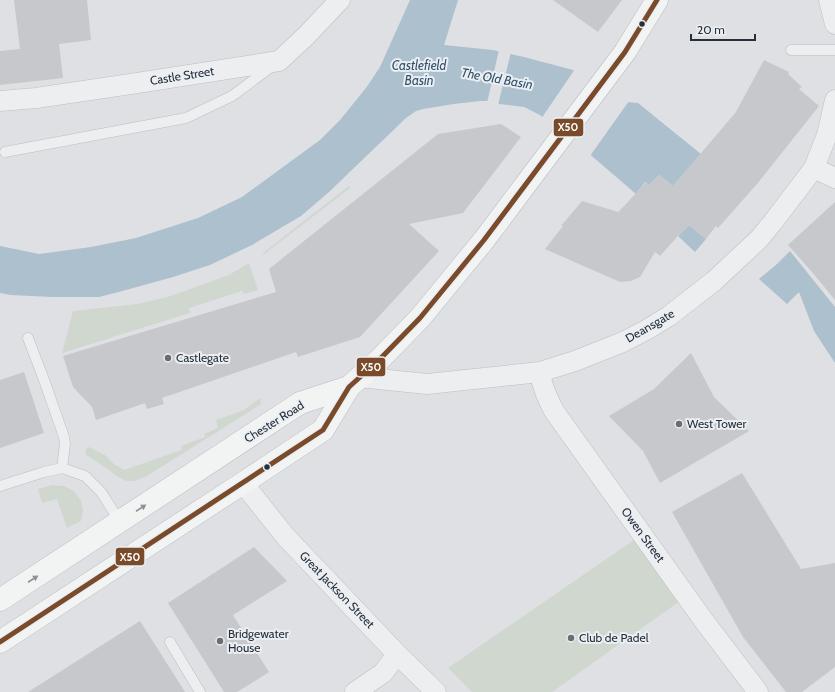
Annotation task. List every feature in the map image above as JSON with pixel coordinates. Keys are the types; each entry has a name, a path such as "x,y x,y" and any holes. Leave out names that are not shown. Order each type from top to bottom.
{"main road":[{"path":"0,642 323,430 354,382 380,359 420,318 484,240 625,52 657,0"},
{"name":"Chester Road","path":"0,600 300,403 354,382"}],"street":[{"path":"280,61 340,0"},
{"path":"829,0 835,24"},
{"name":"Castle Street","path":"0,101 36,98 280,61"},
{"name":"Deansgate","path":"354,382 427,384 540,372 575,361 622,342 648,329 669,316 714,281 759,239 773,222 814,168 827,135 835,100"},
{"path":"814,168 835,178"},
{"name":"Owen Street","path":"540,372 546,396 554,411 704,621 758,692"},
{"name":"Great Jackson Street","path":"243,483 285,536 397,654 436,692"},
{"path":"354,692 383,673 397,654"}],"lane":[{"path":"791,50 835,50"},
{"path":"5,152 186,118 232,96 280,61"},
{"path":"28,338 64,437 65,444 62,468"},
{"path":"0,486 62,468 85,476 101,492 120,522"},
{"path":"170,642 200,692"}],"shaded area":[{"path":"349,186 350,188 263,255 263,253"},
{"path":"249,263 258,290 244,294 242,291 189,308 190,313 62,353 73,311 138,304 171,296 229,275"},
{"path":"260,398 261,404 147,476 135,481 127,481 118,477 85,454 89,447 105,455 114,464 124,470 182,450 181,446 205,437 204,434 218,428 216,420 244,410"},
{"path":"52,485 64,486 74,491 81,501 83,511 81,521 67,528 57,499 42,503 38,489"},
{"path":"634,540 680,601 552,692 472,692 448,668"}],"water":[{"name":"Castlefield Basin","path":"410,0 458,0 444,45 493,50 573,70 627,102 638,103 701,154 673,186 659,175 649,185 645,182 636,194 586,151 540,115 524,107 480,101 423,109 416,111 406,118 329,192 301,216 252,245 210,265 173,277 99,297 52,297 0,293 0,246 39,254 91,247 136,238 198,218 242,197 320,140 340,120 366,88 380,67"},
{"path":"689,225 706,239 695,252 678,236"},
{"path":"790,251 835,307 835,363 814,331 799,292 787,304 759,279"}],"pier":[{"path":"499,50 511,52 498,105 487,103"},
{"path":"575,69 629,101 590,156 541,119"}],"building":[{"path":"14,0 87,0 91,40 59,44 63,78 0,85 0,51 20,49"},
{"path":"553,0 622,0 598,32"},
{"path":"764,60 789,72 788,74 802,87 799,89 819,106 757,184 718,228 716,226 706,239 689,225 660,256 655,252 640,277 631,281 620,282 545,249 563,226 561,226 582,201 618,212 646,182 649,185 659,175 673,186 736,112"},
{"path":"501,124 521,137 463,213 409,224 439,251 360,337 298,357 296,352 162,398 164,404 147,409 145,403 96,420 92,407 73,387 63,356 276,292 269,269 438,134"},
{"path":"835,202 835,300 788,245"},
{"name":"West Tower","path":"691,353 714,397 749,431 660,483 643,451 609,416 654,389"},
{"path":"24,372 44,433 0,448 0,380"},
{"path":"742,473 801,569 835,563 835,667 802,692 786,692 743,637 672,512"},
{"name":"Bridgewater House","path":"254,547 287,581 233,615 269,672 237,692 224,692 168,603"},
{"path":"140,621 185,692 28,692"}],"transit line":[{"name":"X50","path":"0,642 323,430 349,387 380,359 420,318 484,240 625,52 657,0"}],"place":[{"name":"Castlegate","path":"168,358"},
{"name":"West Tower","path":"679,424"},
{"name":"Club de Padel","path":"571,638"},
{"name":"Bridgewater House","path":"220,641"}],"water label":[{"name":"The Old Basin","path":"497,78"}]}
